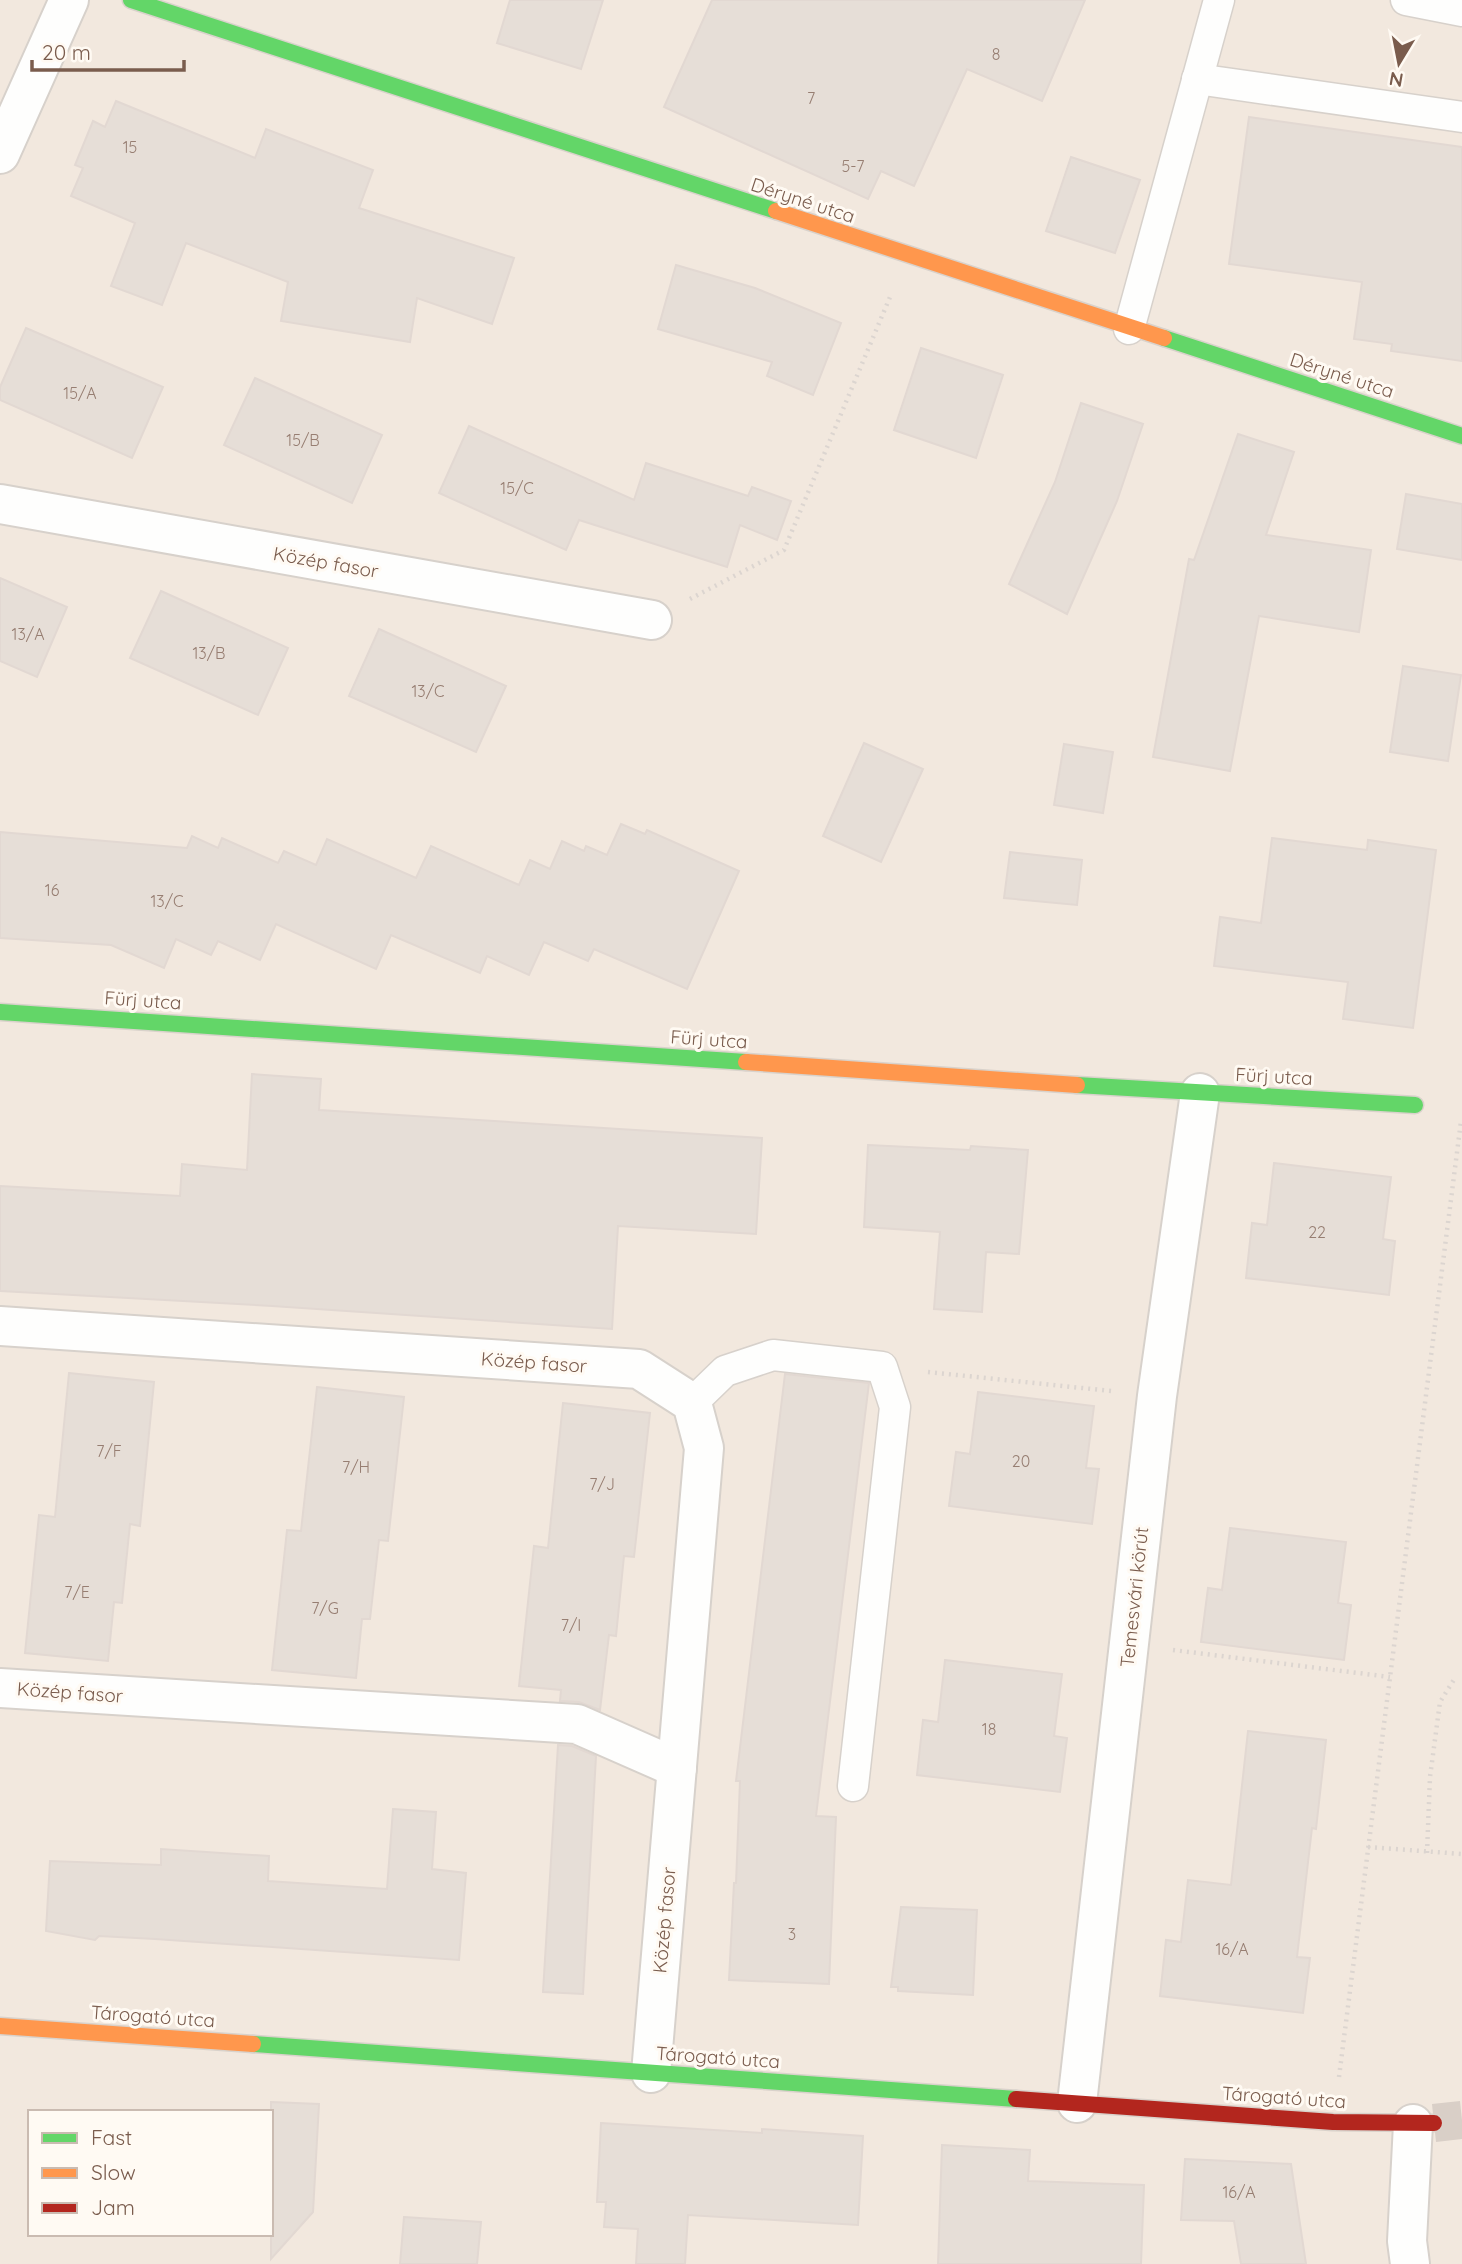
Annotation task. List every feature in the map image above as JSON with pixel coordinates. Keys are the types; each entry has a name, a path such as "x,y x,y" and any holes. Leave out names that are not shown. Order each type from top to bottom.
{"street":[{"path":"0,154 69,0"},
{"name":"Déryné utca","path":"131,0 1462,436"},
{"name":"Közép fasor","path":"0,504 652,620"},
{"name":"Fürj utca","path":"0,1012 1200,1093 1415,1105"},
{"name":"Temesvári körút","path":"1077,2103 1157,1396 1200,1093"},
{"name":"Közép fasor","path":"0,1326 639,1369 692,1403 704,1448 651,2073"},
{"name":"Közép fasor","path":"0,1688 577,1724 677,1768"},
{"name":"Tárogató utca","path":"0,2026 1333,2122 1424,2124"},
{"path":"1409,2264 1407,2241 1424,2124"}],"lane":[{"path":"1129,329 1219,0"},
{"path":"1406,0 1462,11"},
{"path":"1197,79 1462,117"},
{"path":"692,1403 725,1371 774,1355 882,1367 895,1407 853,1786"}],"path":[{"path":"652,620 783,550 907,256"},
{"path":"1333,2122 1462,1110"},
{"path":"882,1367 1157,1396"},
{"path":"1129,1644 1391,1677"},
{"path":"1427,1853 1430,1777 1440,1702 1455,1678"},
{"path":"1368,1847 1462,1854"}],"shaded area":[{"path":"0,0 1462,0 1462,2264 0,2264"}],"building":[{"path":"510,0 603,0 581,69 497,43"},
{"path":"712,0 1085,0 1042,101 967,69 914,186 881,171 868,199 664,107"},
{"path":"116,101 255,158 266,129 373,170 359,208 514,258 492,324 417,298 410,342 281,321 288,282 186,243 162,305 111,286 135,223 71,196 83,168 75,165 93,121 105,127"},
{"path":"1249,117 1462,147 1462,361 1391,351 1392,344 1354,339 1362,282 1229,264"},
{"path":"1071,157 1140,180 1115,253 1046,231"},
{"path":"676,265 755,288 841,323 813,395 767,376 772,362 658,329"},
{"path":"26,328 163,387 132,458 0,400 0,387"},
{"path":"921,348 1003,375 976,458 894,430"},
{"path":"255,378 382,435 352,503 224,445"},
{"path":"1081,403 1143,424 1117,501 1067,614 1009,584 1055,482"},
{"path":"469,426 634,500 646,463 748,496 752,487 791,501 777,540 740,525 727,567 579,520 566,550 439,493"},
{"path":"1238,434 1294,452 1266,535 1371,550 1359,632 1259,616 1230,771 1153,757 1189,559 1194,560"},
{"path":"1406,494 1462,504 1462,560 1397,549"},
{"path":"0,578 67,607 37,677 0,661"},
{"path":"161,591 288,648 258,715 130,658"},
{"path":"379,629 506,686 476,752 349,696"},
{"path":"1403,666 1461,675 1448,761 1390,752"},
{"path":"864,743 923,769 881,862 823,836"},
{"path":"1064,744 1113,752 1103,813 1054,805"},
{"path":"621,824 645,834 647,830 739,871 687,989 594,949 588,961 544,942 529,975 487,956 480,973 391,935 376,969 276,924 260,960 218,941 211,955 176,939 164,968 111,945 0,938 0,832 187,848 192,836 218,848 222,838 278,863 284,851 316,865 327,839 416,878 431,846 519,885 530,860 550,869 562,841 584,851 586,846 607,855"},
{"path":"1272,838 1367,850 1368,840 1436,850 1413,1028 1343,1019 1348,982 1214,966 1220,917 1261,923"},
{"path":"1010,852 1082,860 1077,905 1004,898"},
{"path":"252,1074 321,1079 319,1110 762,1138 756,1234 618,1226 612,1329 0,1291 0,1186 180,1196 182,1164 247,1170"},
{"path":"868,1145 970,1150 971,1146 1028,1150 1019,1254 986,1252 982,1312 934,1309 940,1232 864,1227"},
{"path":"1274,1163 1391,1177 1383,1239 1395,1241 1389,1295 1246,1278 1252,1223 1267,1225"},
{"path":"69,1373 154,1382 140,1526 130,1524 122,1603 114,1602 108,1661 25,1653 39,1515 55,1517"},
{"path":"785,1374 869,1383 816,1816 836,1817 829,1984 729,1980 740,1781 736,1781"},
{"path":"317,1387 404,1397 388,1541 379,1540 370,1619 362,1619 356,1678 272,1670 287,1530 301,1531"},
{"path":"978,1392 1094,1406 1086,1468 1099,1469 1092,1524 949,1506 956,1452 970,1454"},
{"path":"563,1403 650,1413 634,1557 624,1556 616,1636 609,1635 600,1710 579,1702 560,1701 561,1690 519,1686 534,1546 548,1548"},
{"path":"1230,1528 1346,1542 1338,1603 1351,1605 1344,1660 1201,1642 1208,1588 1222,1590"},
{"path":"945,1660 1062,1674 1054,1736 1067,1738 1060,1792 917,1775 923,1720 938,1722"},
{"path":"1248,1731 1326,1740 1316,1829 1312,1828 1297,1957 1310,1958 1303,2013 1160,1996 1166,1940 1181,1942 1188,1880 1231,1885"},
{"path":"558,1745 572,1746 596,1756 583,1994 543,1992"},
{"path":"393,1809 436,1812 432,1869 466,1873 459,1960 155,1939 99,1936 95,1940 46,1931 50,1861 161,1865 161,1849 269,1856 268,1881 387,1889"},
{"path":"901,1907 977,1910 973,1995 898,1991 898,1987 891,1987"},
{"path":"271,2102 319,2104 313,2212 271,2259 273,2110"},
{"path":"601,2123 863,2136 858,2225 688,2215 685,2264 636,2264 638,2229 604,2227 606,2202 597,2202"},
{"path":"942,2145 1030,2150 1028,2181 1144,2185 1141,2264 938,2264"},
{"path":"1185,2159 1291,2164 1306,2264 1241,2264 1234,2221 1181,2220"},
{"path":"404,2217 481,2222 477,2264 400,2264"}],"tunnel":[{"path":"1434,2123 1462,2120"}],"traffic: fast":[{"path":"131,0 776,211"},
{"path":"1164,338 1462,436"},
{"path":"0,1012 746,1062"},
{"path":"1077,1085 1415,1105"},
{"path":"253,2044 1016,2099"}],"traffic: slow":[{"path":"776,211 1164,338"},
{"path":"746,1062 1077,1085"},
{"path":"0,2026 253,2044"}],"traffic: jam":[{"path":"1016,2099 1333,2122 1434,2123"}]}
